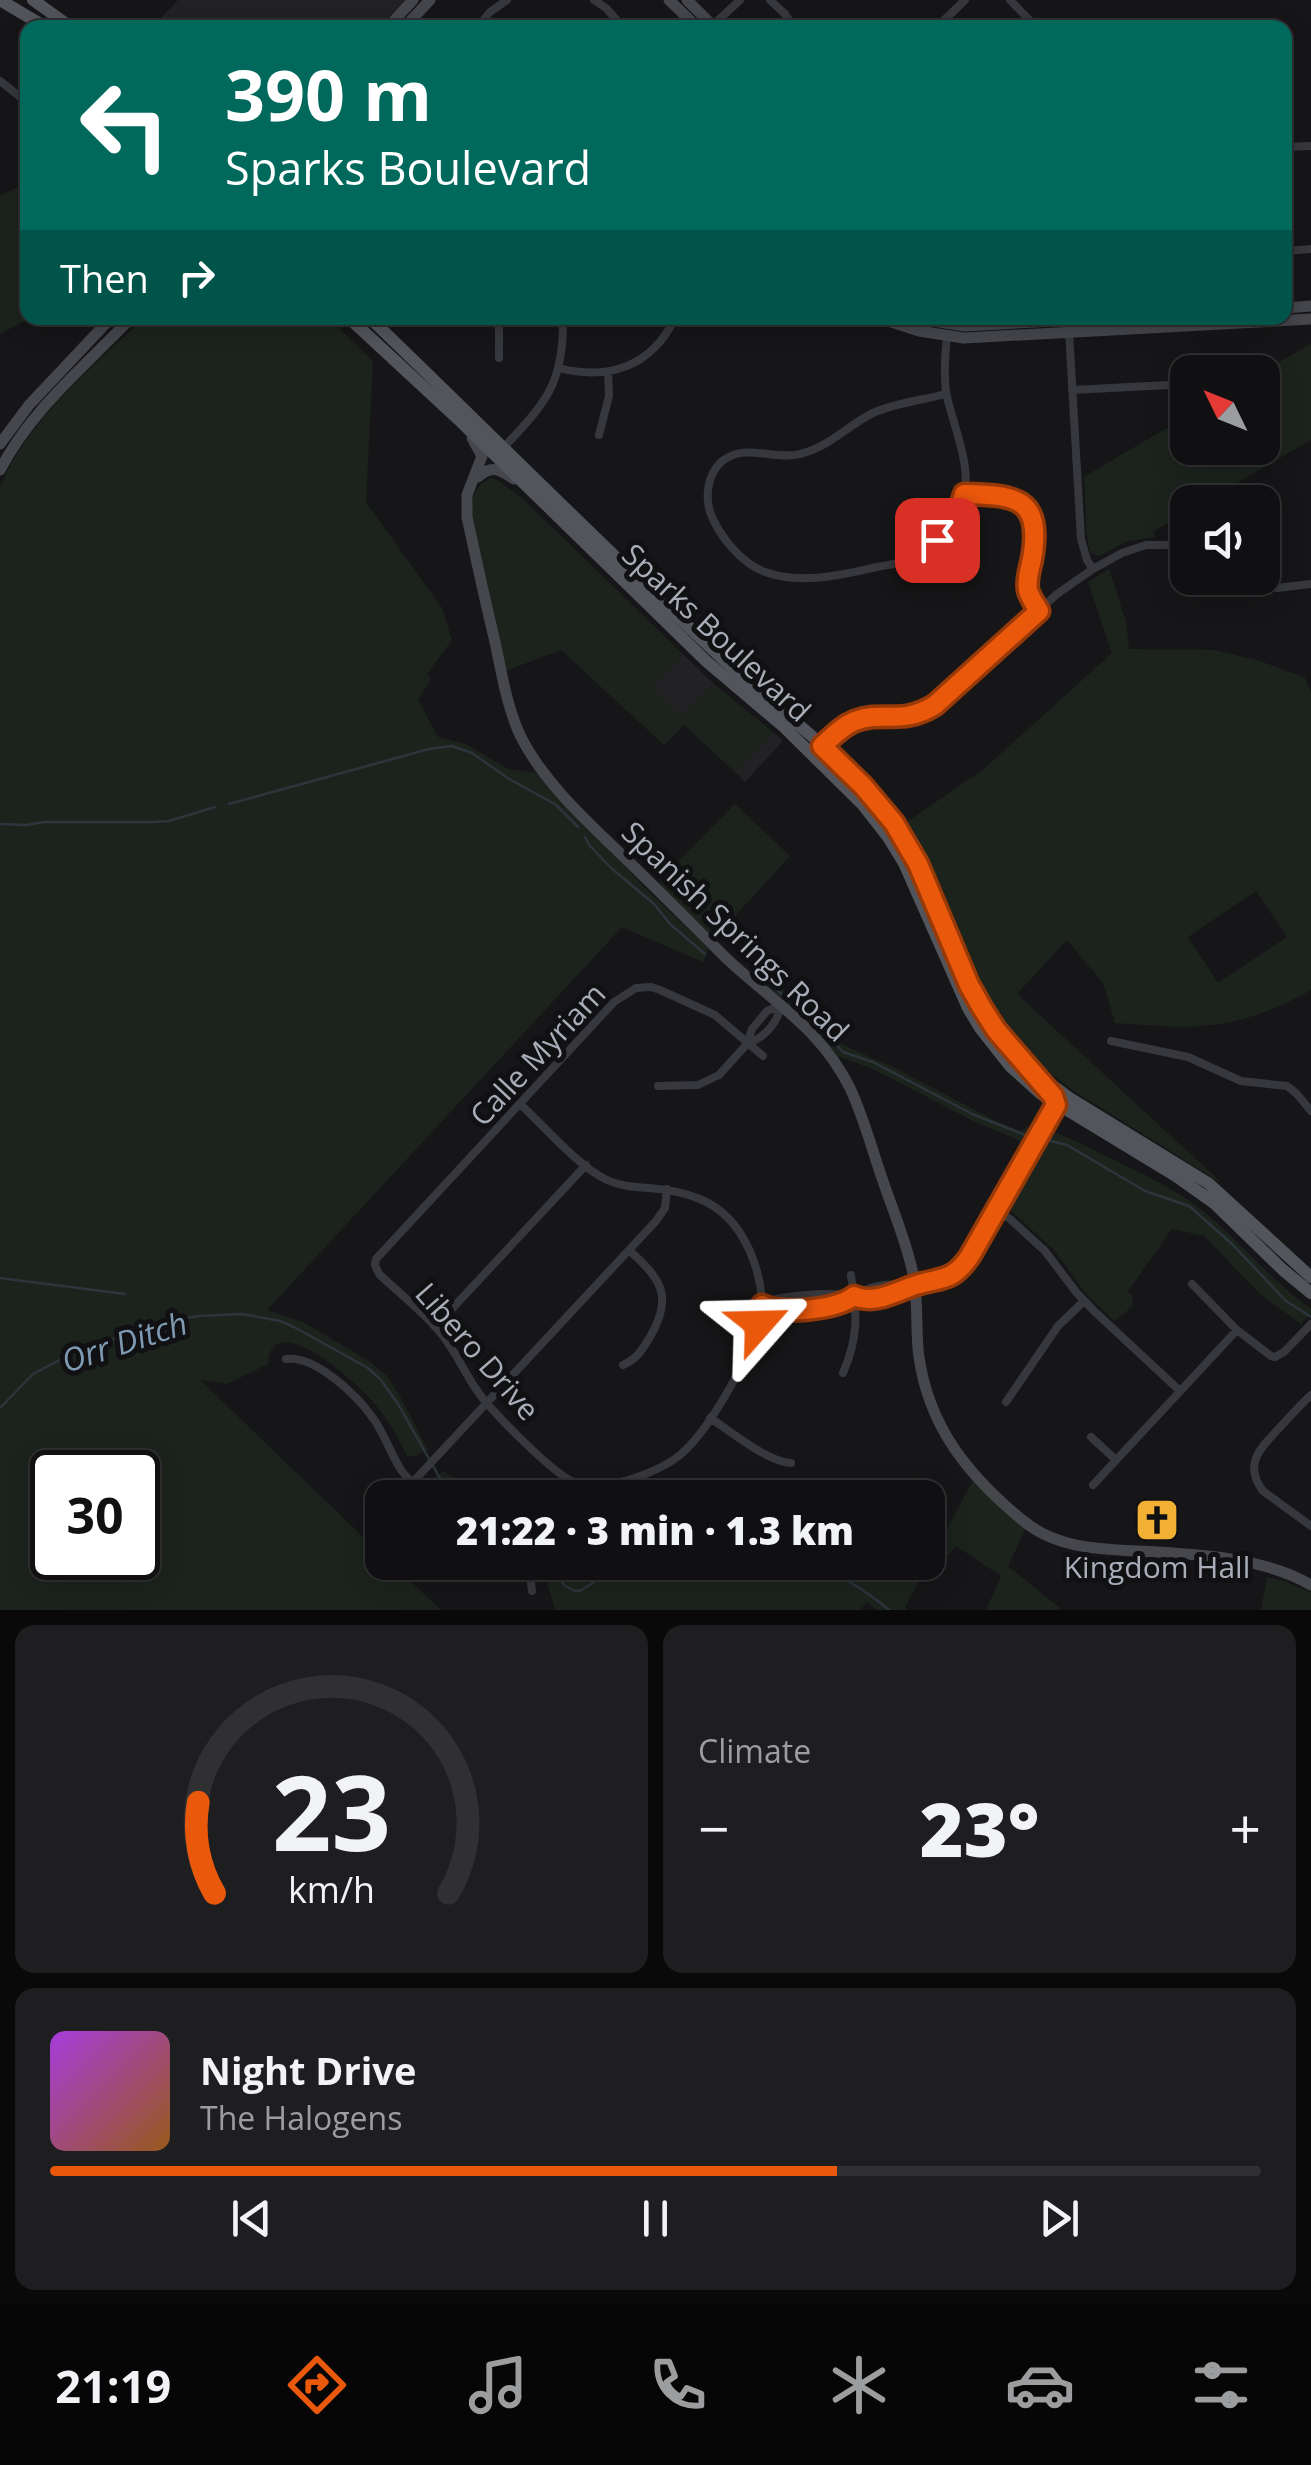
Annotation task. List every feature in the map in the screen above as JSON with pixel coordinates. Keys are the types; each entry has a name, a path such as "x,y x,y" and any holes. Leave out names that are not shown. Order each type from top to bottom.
{"main road":[{"path":"0,0 33,20"},
{"path":"33,0 61,20"},
{"name":"Sparks Boulevard","path":"356,325 706,661 863,786 894,823 918,864 982,1008 996,1030 1031,1068 1068,1097 1224,1196 1311,1278"},
{"name":"Sparks Boulevard","path":"377,325 818,751 864,805 904,863 958,988 980,1028 1010,1066 1056,1105 1204,1196 1311,1293"},
{"path":"403,369 445,399 494,446 504,446 506,457 581,540"},
{"path":"1031,1068 1056,1105 1065,1103 1165,1156"}],"street":[{"path":"394,20 413,0"},
{"path":"411,20 430,0"},
{"path":"483,20 507,0"},
{"path":"594,0 617,20"},
{"path":"668,0 689,20"},
{"path":"687,0 708,20"},
{"path":"720,20 740,0"},
{"path":"770,0 789,20"},
{"path":"944,20 965,0"},
{"path":"1010,0 1030,20"},
{"path":"0,81 20,97"},
{"path":"0,444 29,404 104,325"},
{"path":"0,470 37,413 124,325"},
{"path":"499,325 499,358"},
{"path":"504,446 542,404 559,368 563,325"},
{"path":"559,368 589,374 631,364 651,351 672,325"},
{"path":"900,325 964,338 1054,325"},
{"path":"1068,325 1081,539 1093,569"},
{"path":"946,394 874,413 802,454 744,451 732,455 719,464 711,477 706,501 714,524 738,554 766,572 801,579 844,575 908,560 924,550 944,532 961,508 964,494 960,438 946,394 947,336"},
{"path":"599,435 609,396 608,372"},
{"path":"1072,390 1170,385"},
{"name":"Spanish Springs Road","path":"461,422 482,456 466,504 508,699 521,736 560,792 596,830 728,959 808,1027 831,1056 852,1093 916,1285 919,1358 926,1394 938,1422 966,1464 1002,1503 1047,1538 1062,1543 1218,1558 1272,1569 1311,1585"},
{"path":"472,484 493,468 527,487"},
{"path":"964,494 1007,496 1017,506 1030,510 1035,535 1027,581 1039,611"},
{"path":"818,751 842,728 859,719 904,718 925,711 1066,587 1122,553 1146,545 1170,545"},
{"path":"1280,588 1311,584"},
{"name":"Calle Myriam","path":"375,1265 386,1247 614,1002 636,988 651,987 708,1011 763,1056"},
{"path":"658,1086 698,1085 713,1079 748,1044 752,1029 767,1012 781,1005"},
{"path":"1111,1041 1188,1056 1240,1081 1287,1086 1311,1111"},
{"name":"Libero Drive","path":"375,1265 379,1274 435,1326 487,1403 563,1477 592,1486 610,1485 662,1467 690,1446 752,1346 762,1305 745,1242 732,1222 698,1197 667,1189 621,1185 603,1178 520,1104"},
{"path":"854,1296 861,1299 893,1295 916,1285 940,1281 958,1270 970,1256 1056,1105"},
{"path":"435,1326 586,1165"},
{"path":"415,1480 662,1214 667,1189"},
{"path":"996,1210 1051,1256 1084,1301 1180,1391"},
{"path":"623,1364 641,1353 664,1305 655,1275 630,1250"},
{"path":"843,1372 857,1327 852,1276"},
{"path":"1192,1284 1237,1330 1274,1357 1311,1324"},
{"path":"762,1305 777,1310 819,1307 839,1304 854,1296"},
{"path":"1006,1402 1058,1326 1084,1301"},
{"path":"1093,1485 1237,1330"},
{"path":"286,1359 305,1361 349,1392 374,1420 409,1480"},
{"path":"1311,1395 1256,1456 1255,1478 1267,1495 1311,1526"},
{"path":"710,1418 778,1462 791,1463"},
{"path":"1091,1437 1116,1460"},
{"path":"531,1580 532,1590"}],"shaded area":[{"path":"178,0 405,0 385,20 159,20"},
{"path":"20,186 20,323 0,334 0,196"},
{"path":"137,325 336,325 373,361 366,502 442,608 452,640 427,674 431,679 418,700 438,737 466,744 508,769 539,773 647,890 709,949 703,962 622,927 267,1310 303,1322 387,1376 428,1450 407,1456 366,1394 335,1367 299,1345 284,1342 273,1348 268,1364 227,1384 200,1380 365,1539 365,1580 409,1580 441,1610 0,1610 0,487 12,462 44,417"},
{"path":"1311,344 1311,440 1280,458 1280,361"},
{"path":"1170,426 1170,465 1268,465 1233,485 1170,485 1170,522 1153,532 1155,537 1125,542 1099,556 1090,552 1084,477"},
{"path":"491,478 522,498 683,654 652,686 682,716 714,684 773,732 735,772 684,725 664,745 561,650 505,671 472,517 476,492"},
{"path":"1109,569 1126,622 1129,649 1215,650 1305,678 1311,692 1311,990 1263,1012 1225,1023 1176,1027 1115,1023 1103,983 1067,940 1017,994 1223,1184 1074,1091 1021,1044 980,987 925,861 904,824 985,768 1112,653 1088,582","holes":["1256,891 1287,937 1218,983 1188,937"]},
{"path":"683,654 714,684 682,716 651,686"},
{"path":"773,732 783,741 745,782 735,772"},
{"path":"735,804 790,856 715,938 660,883"},
{"path":"764,976 797,1001 841,1044 992,1119 1021,1131 1029,1126 1022,1144 873,1069 835,1055 806,1020 760,984"},
{"path":"1048,1130 1149,1177 1196,1205 1311,1313 1301,1324 1260,1294 1204,1236 1172,1229 1128,1291 1133,1297 1132,1307 1114,1321 1086,1294 1054,1250 1008,1205"},
{"path":"444,1471 459,1480 432,1480"},
{"path":"973,1480 1025,1530 1008,1566 1059,1610 986,1610 1001,1576 956,1546 949,1555 945,1553 945,1532"},
{"path":"1267,1577 1311,1593 1311,1610 1261,1610"},
{"path":"546,1580 920,1580 905,1607 907,1610 877,1610 867,1602 860,1610 555,1610"}],"waterway":[{"path":"229,804 452,746 472,753 555,804 578,827"},
{"path":"0,824 169,821 215,807"},
{"path":"585,837 610,867 705,954"},
{"path":"764,981 804,1010 843,1052 873,1062 972,1114 1030,1137"},
{"path":"1042,1139 1067,1145 1145,1191 1189,1206 1286,1301 1311,1317"},
{"path":"0,1278 125,1294"},
{"name":"Orr Ditch","path":"0,1408 33,1374 65,1357 161,1322 242,1314 280,1321 368,1368 398,1404 441,1480"},
{"name":"Orr Ditch","path":"561,1580 575,1591 597,1580"},
{"name":"Orr Ditch","path":"846,1580 889,1610"}],"place":[{"name":"Kingdom Hall","path":"1157,1520"}],"route":[{"path":"759,1324 762,1305 777,1310 839,1304 854,1296 872,1299 953,1274 970,1256 1056,1105 1053,1096 982,1008 918,864 894,823 822,746 859,719 915,716 935,705 1039,611 1027,581 1034,526 1030,510 1020,502 1007,496 964,494 961,508 937,540"}]}
